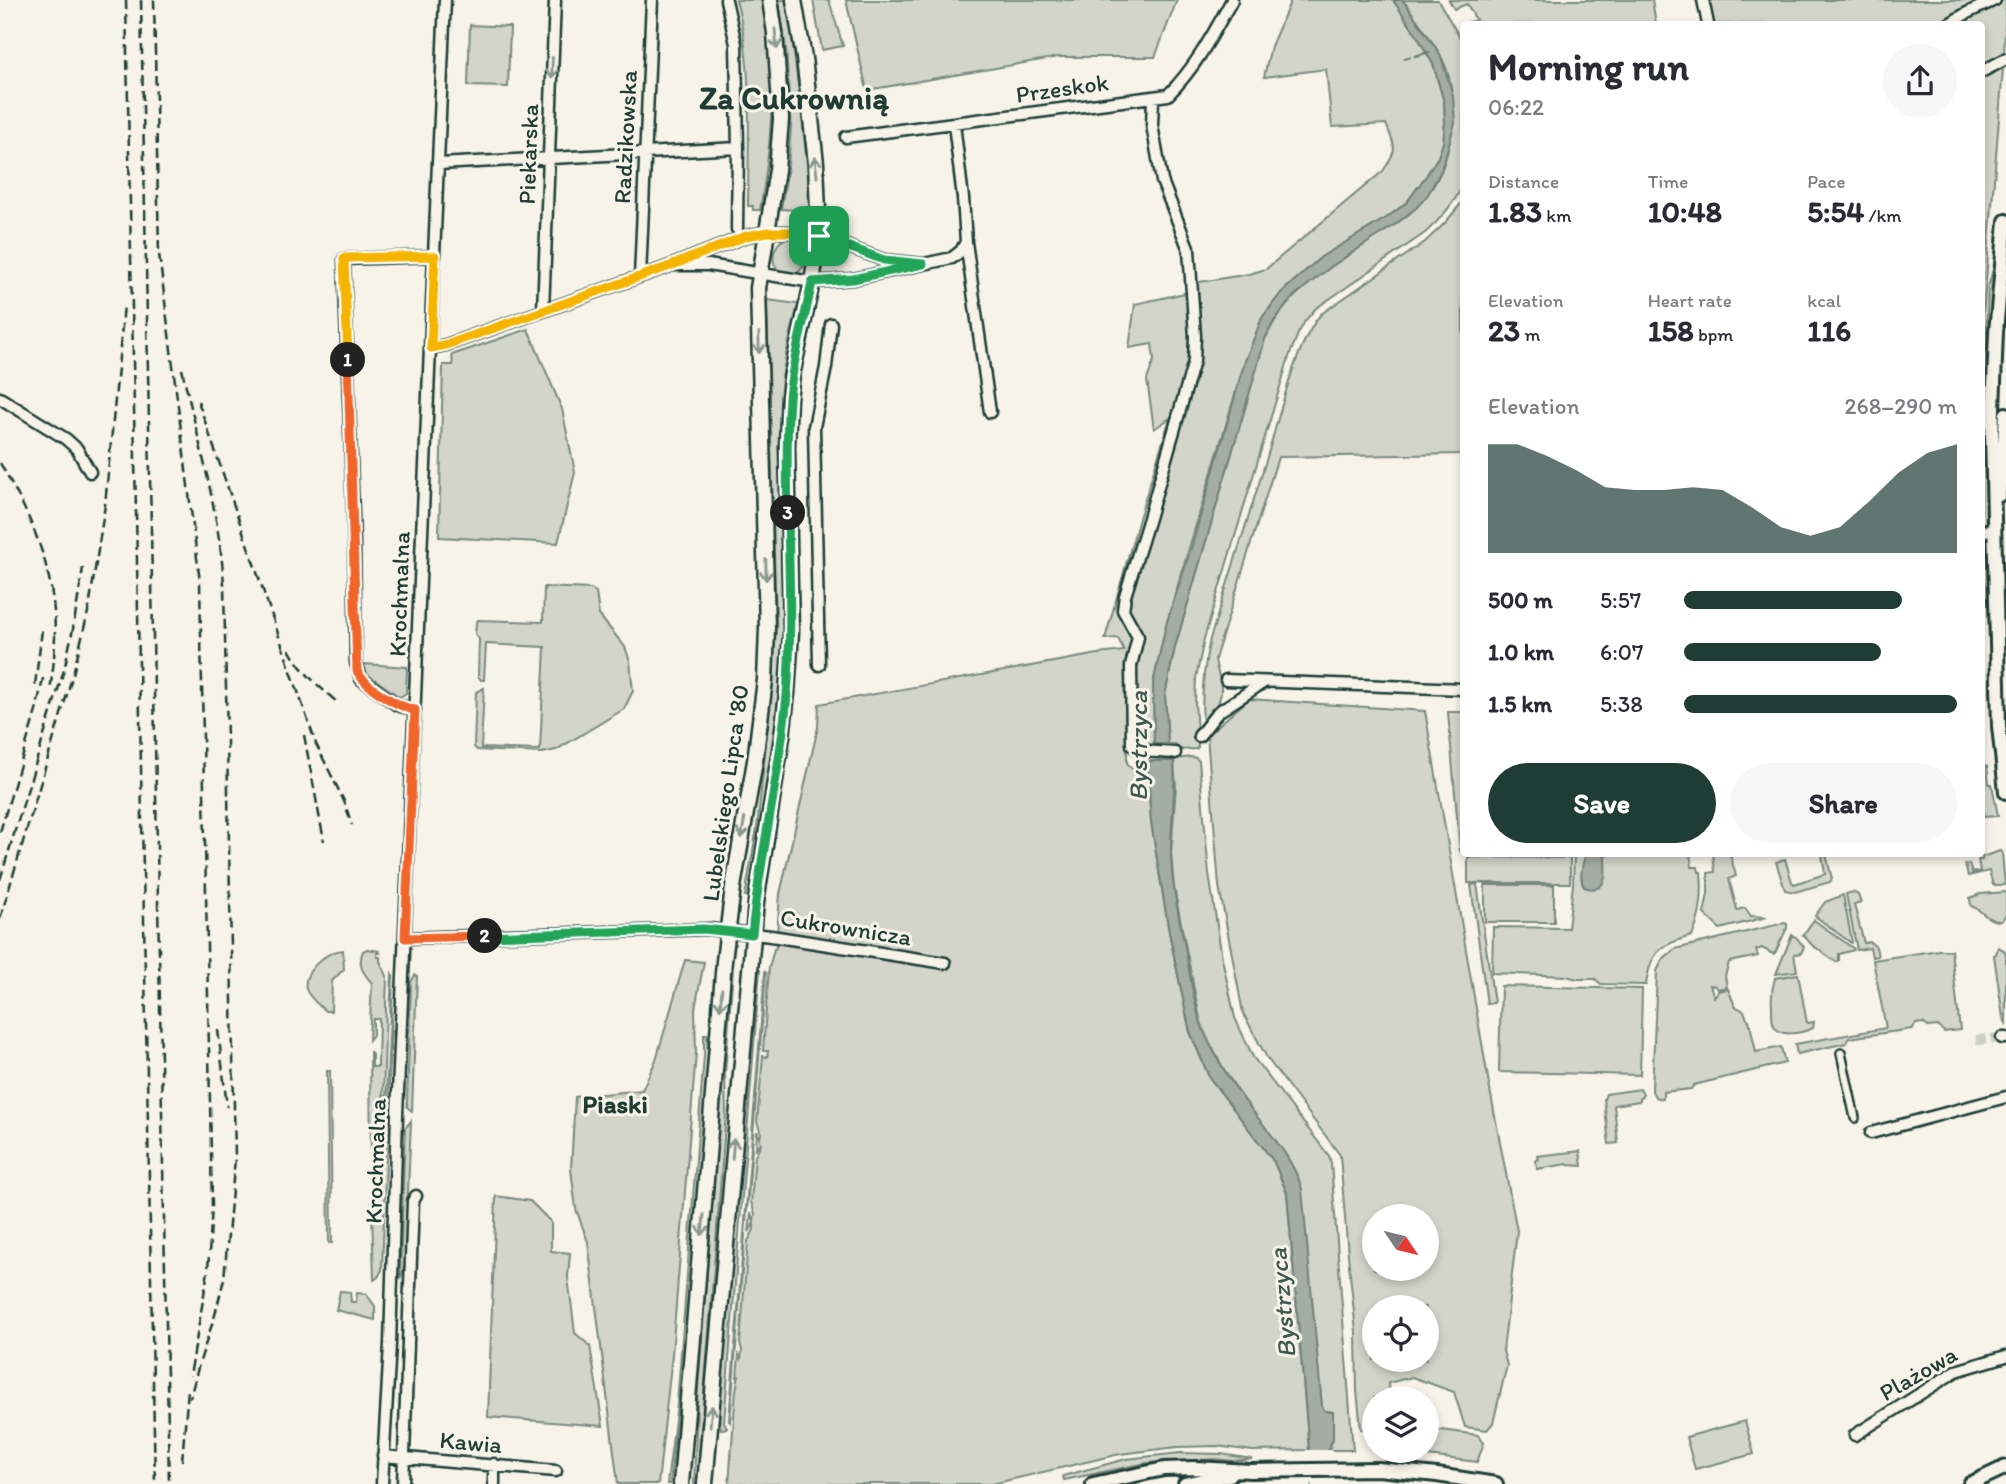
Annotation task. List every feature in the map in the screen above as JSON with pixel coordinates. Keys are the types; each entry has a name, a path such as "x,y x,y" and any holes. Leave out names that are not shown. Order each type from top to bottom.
{"main road":[{"path":"768,232 781,119 779,68 770,0"},
{"path":"794,0 804,58 816,163 819,236"},
{"name":"Lubelskiego Lipca '80","path":"681,1484 728,931 765,680 767,628 759,365 760,274 768,232"},
{"name":"Lubelskiego Lipca '80","path":"705,1484 752,934 787,694 791,632 787,447 789,398 819,236"}],"street":[{"name":"Krochmalna","path":"382,1484 445,0"},
{"name":"Piekarska","path":"542,311 555,0"},
{"name":"Radzikowska","path":"640,277 652,0"},
{"path":"726,0 736,44 737,229"},
{"name":"Przeskok","path":"846,137 1168,95 1199,60 1232,0"},
{"path":"1703,0 1707,21"},
{"path":"1954,21 1995,0"},
{"path":"1985,70 2006,60"},
{"path":"1153,98 1152,125 1163,181 1189,250 1194,360 1123,610 1138,638 1131,666 1132,745 1140,751 1175,753"},
{"path":"954,124 966,242 990,412"},
{"path":"439,164 738,148"},
{"path":"2006,221 2003,299 1992,423 2002,706 2000,746 2006,792"},
{"path":"431,348 640,277 746,236 768,232 797,232 819,236 884,260 923,264"},
{"path":"670,266 708,265 812,282 853,279 952,258 966,242"},
{"path":"415,710 397,705 361,679 356,663 344,258 435,256"},
{"path":"819,665 814,427 831,324"},
{"path":"0,398 66,439 77,449 90,472"},
{"path":"1995,530 2006,415"},
{"path":"1985,531 1995,530"},
{"path":"1226,680 1460,689"},
{"path":"1199,736 1219,712 1265,682"},
{"name":"Cukrownicza","path":"405,938 704,929 944,963"},
{"path":"1841,1053 1855,1118"},
{"path":"1871,1133 2006,1097"},
{"path":"403,1484 413,1201 416,1196"},
{"name":"Plażowa","path":"1855,1434 1956,1371 2006,1356"},
{"name":"Kawia","path":"383,1456 556,1471"},
{"path":"494,1465 494,1484"},
{"path":"1970,1484 2006,1467"},
{"path":"1093,1484 1164,1469 1251,1471"},
{"path":"1185,1484 1270,1469 1378,1469 1496,1484"}],"shaded area":[{"path":"736,0 763,0 770,54 772,105 760,210 753,210 753,206 748,206 748,76 742,24"},
{"path":"779,0 786,0 789,13 811,211 781,209 791,127 786,49"},
{"path":"813,0 829,0 843,46 822,50"},
{"path":"846,0 1177,0 1155,57 1059,57 867,90"},
{"path":"1291,0 1393,0 1433,64 1444,102 1443,143 1438,157 1407,202 1388,217 1321,257 1282,292 1262,318 1245,361 1166,625 1153,684 1154,744 1127,744 1127,763 1148,783 1151,822 1169,932 1190,1032 1209,1077 1274,1162 1287,1193 1309,1450 1253,1451 1217,1446 1177,1447 1120,1454 992,1484 729,1484 739,1355 741,1359 742,1350 740,1343 748,1241 754,1230 754,1223 749,1232 751,1213 754,1221 755,1214 751,1202 755,1156 761,1142 756,1149 757,1131 760,1139 761,1133 757,1122 763,1056 767,1057 768,1051 763,1051 769,968 776,948 780,894 818,727 819,704 1124,651 1118,638 1105,639 1170,418 1154,429 1147,380 1154,360 1152,344 1129,348 1135,304 1185,293 1200,282 1266,269 1383,171 1393,153 1393,144 1386,124 1332,127 1326,69 1264,77 1271,46"},
{"path":"1393,0 1403,0 1440,54 1453,95 1455,123 1441,171 1427,196 1416,208 1332,266 1294,296 1274,321 1265,339 1175,647 1165,695 1168,744 1154,744 1153,684 1166,625 1245,361 1262,318 1282,292 1321,257 1388,217 1407,202 1438,157 1443,143 1444,102 1433,64"},
{"path":"1403,0 1438,0 1460,38 1460,191 1425,233 1315,309 1298,334 1204,639 1196,678 1198,747 1177,750 1176,744 1168,744 1165,695 1175,647 1265,339 1275,321 1299,292 1329,268 1404,218 1433,187 1445,160 1452,120 1449,77 1435,46"},
{"path":"1449,0 1652,0 1656,21 1472,21 1476,20 1467,4 1454,9"},
{"path":"1707,0 2006,0 1985,291 1985,21 1711,21"},
{"path":"470,25 510,27 508,87 468,86"},
{"path":"1460,205 1460,454 1278,457 1215,659 1221,684 1220,698 1203,728 1203,683 1210,639 1303,343 1321,314 1425,242"},
{"path":"792,237 802,244 805,259 799,271 785,275 775,265 775,249 786,238"},
{"path":"1996,258 1986,412 1988,520 1985,523 1985,353 1988,288"},
{"path":"767,300 798,304 784,367 779,415 784,583 780,683 761,825 748,896 745,896 757,828 776,623"},
{"path":"528,329 562,409 575,472 558,543 439,537 443,365 453,365 452,355"},
{"path":"1985,538 1989,542 1989,606"},
{"path":"544,587 591,589 596,592 599,615 625,647 630,661 633,691 624,709 556,750 542,753 477,750 474,747 476,692 484,688 481,748 540,750 545,647 486,644 484,680 481,680 478,676 479,639 475,634 478,620 543,622"},
{"path":"364,664 407,667 406,693 400,697 367,674"},
{"path":"1249,699 1425,711 1517,1231 1503,1351 1507,1365 1493,1423 1487,1430 1465,1427 1454,1392 1412,1377 1388,1383 1388,1386 1362,1386 1361,1429 1356,1332 1340,1155 1267,1058 1243,1013 1219,886 1207,735"},
{"path":"1448,712 1460,712 1460,851"},
{"path":"1191,757 1199,761 1209,874 1222,958 1235,1018 1253,1057 1329,1156 1331,1163 1353,1450 1329,1450 1333,1439 1332,1412 1325,1411 1322,1407 1304,1211 1223,1068 1200,1019 1174,888 1171,853 1176,786 1174,761"},
{"path":"1149,761 1174,761 1172,875 1199,1018 1230,1079 1290,1162 1302,1189 1322,1407 1325,1411 1333,1412 1333,1439 1312,1484 1287,1193 1274,1162 1209,1077 1190,1032 1169,932 1151,822"},
{"path":"1985,766 1989,784 1992,784 1998,816 1985,817"},
{"path":"2000,851 2002,853 2005,885 1993,885 1989,871 1968,876 1965,865 1969,864 1972,873 1980,871 1978,860"},
{"path":"1468,857 1570,858 1570,883 1468,883"},
{"path":"1574,857 1690,857 1692,867 1698,867 1701,872 1702,888 1701,905 1692,936 1672,942 1659,951 1654,957 1646,985 1601,984 1595,979 1567,976 1492,973 1493,927 1568,928"},
{"path":"1585,857 1605,857 1604,881 1598,888 1584,887"},
{"path":"1713,857 1731,857 1736,876 1729,879 1737,910 1745,908 1751,916 1767,917 1720,929 1704,914 1708,873 1715,872"},
{"path":"1822,857 1827,857 1832,879 1830,882 1795,892 1785,890 1776,862 1785,859 1794,884 1825,874"},
{"path":"1477,884 1494,1003 1487,1004 1471,885"},
{"path":"1485,885 1554,885 1554,922 1485,922"},
{"path":"1853,892 1858,895 1861,903 1854,905 1864,943 1870,942 1876,947 1878,956 1872,957 1870,948 1857,950 1846,894"},
{"path":"2006,892 2006,915 2001,921 1992,920 1971,906 1970,898 1980,894"},
{"path":"1843,895 1851,943 1815,916 1825,902"},
{"path":"1814,920 1854,950 1839,954 1839,960 1836,962 1812,945 1803,935"},
{"path":"1784,923 1787,928 1775,953 1762,948 1756,950 1758,956 1729,962 1725,976 1727,987 1718,989 1710,985 1714,997 1718,991 1728,989 1735,1006 1744,1011 1749,1020 1756,1052 1781,1047 1785,1063 1694,1085 1691,1089 1663,1092 1663,1099 1655,1097 1652,1091 1657,971 1663,959 1675,949"},
{"path":"1792,935 1804,947 1801,953 1794,954 1797,971 1776,974"},
{"path":"1998,947 2006,954 2006,1023 1994,955"},
{"path":"343,950 344,969 332,981 331,1011 325,1011 306,989 308,975 323,958"},
{"path":"1951,950 1960,1030 1944,1032 1938,1026 1916,1024 1912,1029 1849,1038 1846,1043 1797,1054 1795,1044 1886,1028 1873,960"},
{"path":"363,951 379,951 377,957 380,957 387,976 381,1159 371,1171 370,1051 372,1067 378,1067 379,1019 373,1019 373,1035 369,1040 372,983 361,965"},
{"path":"685,960 704,962 695,1009 696,1053 672,1355 658,1484 618,1484 588,1242 576,1209 571,1169 575,1097 642,1090 656,1060"},
{"path":"730,968 733,968 725,1074 726,1113 697,1484 694,1484 697,1403"},
{"path":"758,970 724,1422 727,1428 721,1429 718,1413 743,1101 749,1077"},
{"path":"766,973 730,1422 729,1421"},
{"path":"392,974 382,1270 374,1280 371,1177 383,1160"},
{"path":"1798,974 1807,1023 1814,1022 1813,1028 1797,1033 1785,1033 1775,1028 1773,1023 1773,985 1775,978"},
{"path":"415,975 412,1111 407,1107 407,1103 411,982"},
{"path":"1501,986 1642,989 1640,1075 1499,1072"},
{"path":"704,1034 707,1034 708,1056 683,1377 670,1484 667,1484 677,1404"},
{"path":"327,1071 330,1071 332,1243 329,1243"},
{"path":"1640,1089 1643,1094 1639,1101 1614,1105 1618,1143 1609,1144 1604,1099 1606,1094"},
{"path":"411,1121 405,1262 401,1278 405,1128"},
{"path":"1580,1151 1582,1166 1567,1164 1537,1169 1536,1160 1539,1159 1536,1156"},
{"path":"496,1196 530,1201 551,1222 551,1251 570,1253 568,1277 575,1333 590,1346 603,1426 488,1417"},
{"path":"340,1291 350,1292 351,1302 356,1302 357,1293 366,1294 375,1306 375,1320 336,1310"},
{"path":"1745,1421 1754,1454 1695,1469 1686,1437"},
{"path":"1439,1430 1478,1435 1484,1443 1477,1462 1439,1457"},
{"path":"1180,1453 1221,1454 1252,1459 1146,1463 1064,1480 1063,1476 1126,1459"}],"pier":[{"path":"1306,1450 1332,1450 1331,1484 1308,1484"}],"waterway":[{"path":"1415,56 1429,52"},
{"path":"1405,58 1410,57"}],"tunnel":[{"path":"1976,1040 2002,1038"}],"railway":[{"path":"126,0 155,1484"},
{"path":"141,0 169,1484"},
{"path":"154,0 159,254 200,582 212,1206 208,1271 190,1376"},
{"path":"0,919 73,674 89,608 105,505 124,305"},
{"path":"182,369 213,503 224,584 235,1158 224,1279 190,1398"},
{"path":"198,401 316,744 344,801 352,825"},
{"path":"0,463 29,518 48,572 55,627 50,690"},
{"path":"0,880 64,670 83,568"},
{"path":"35,685 42,630"},
{"path":"289,649 305,672 339,704"},
{"path":"0,832 36,711 44,674"},
{"path":"304,735 324,841"},
{"path":"218,1030 227,1107"},
{"path":"182,1461 188,1389"}],"district":[{"name":"Za Cukrownią","path":"794,98"},
{"name":"Piaski","path":"615,1104"}],"route":[{"path":"768,232 797,232 819,236 884,260 923,264 853,279 812,282 789,398 787,447 791,632 787,694 752,934 704,929 405,938 415,710 397,705 361,679 357,671 344,258 435,256 431,348 640,277 746,236 768,232"}],"water label":[{"name":"Bystrzyca","path":"1138,746"},
{"name":"Bystrzyca","path":"1282,1303"}]}
